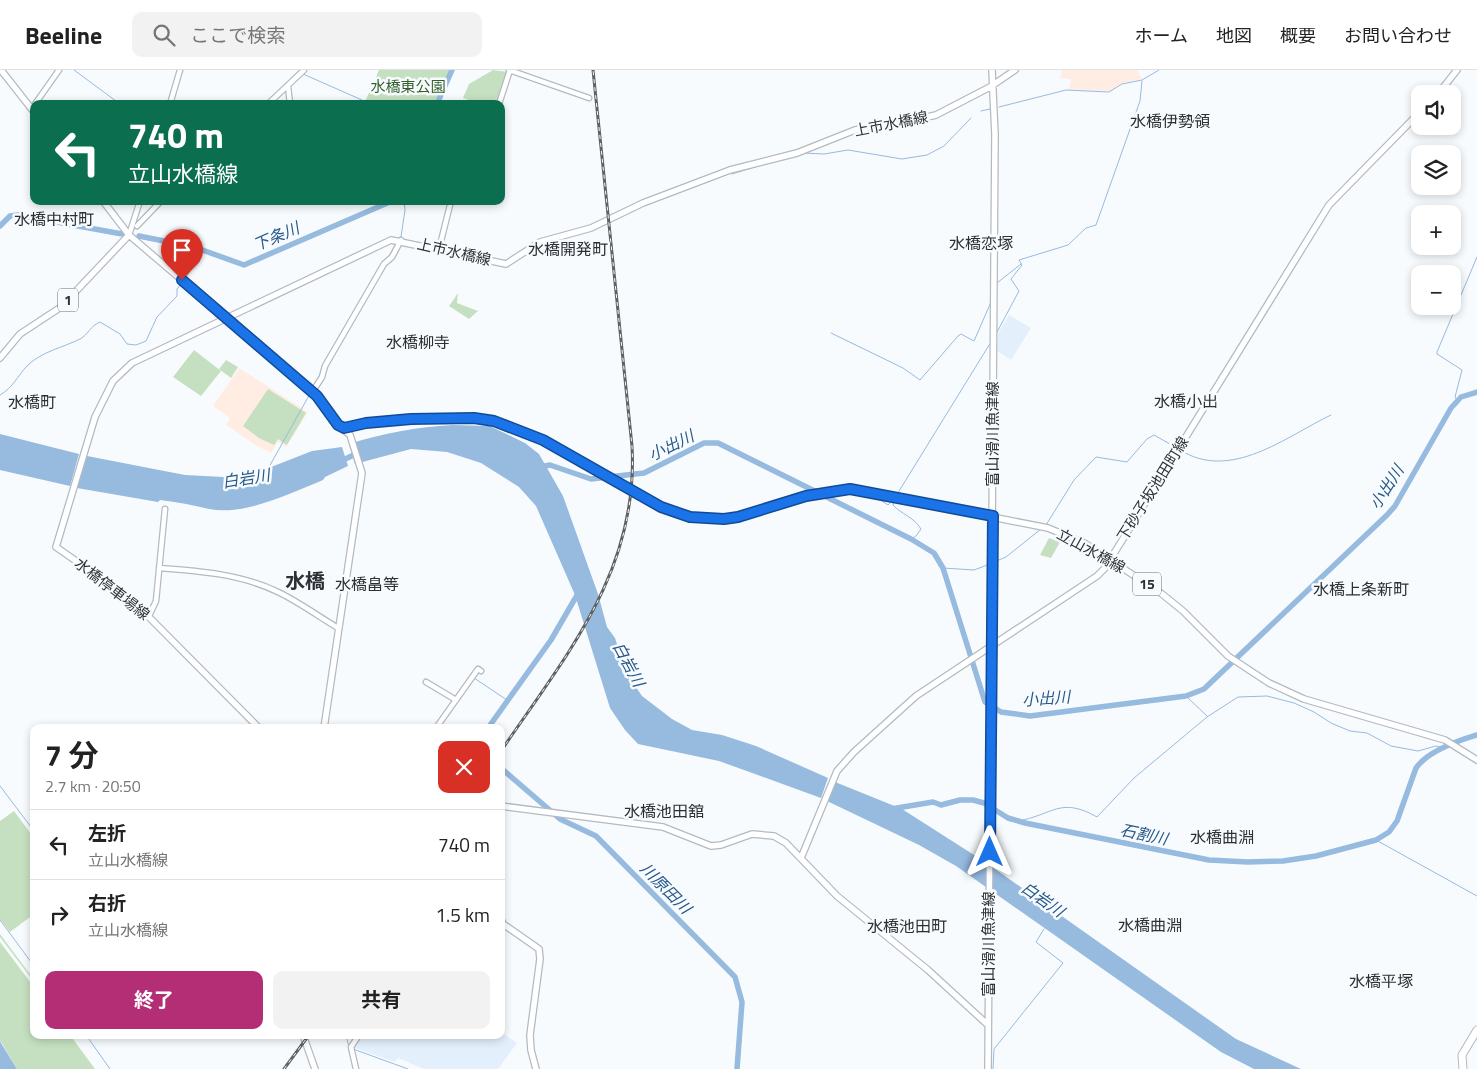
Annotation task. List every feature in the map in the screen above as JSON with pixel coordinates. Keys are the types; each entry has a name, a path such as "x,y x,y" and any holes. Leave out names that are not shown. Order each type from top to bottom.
{"highway":[{"path":"1463,1069 1462,1055 1477,1030"}],"main road":[{"path":"1,70 30,104"},
{"name":"富山滑川魚津線","path":"988,1069 996,118 992,70"},
{"name":"上市水橋線","path":"94,421 108,389 123,369 163,347 384,242 401,240 506,264 540,242 591,228 643,203 708,178 797,153 855,130 910,122 936,115 994,84 1015,70"},
{"path":"1445,85 1457,70"},
{"name":"下砂子坂池田町線","path":"801,858 837,771 844,762 905,704 1097,576 1110,560 1329,205 1411,121"},
{"path":"106,205 130,234 322,400 338,425 344,428 350,435 361,470 325,724"},
{"name":"1","path":"0,358 20,334 61,307 130,234"},
{"name":"立山水橋線","path":"344,428 366,423 411,419 474,418 494,421 543,440 661,507 680,515 714,519 738,517 806,496 826,491 850,489 1045,527 1075,539 1171,601 1235,661 1262,679 1292,694 1449,741 1477,760"},
{"name":"水橋停車場線","path":"94,421 56,547 132,600 255,724"},
{"path":"505,807 658,827 711,846 721,845 752,834 769,834 786,843 837,896 928,970 988,1025"},
{"path":"505,925 539,949 540,959 530,1041 536,1069"},
{"path":"304,1039 315,1069"}],"street":[{"path":"38,100 59,70"},
{"path":"171,100 180,70"},
{"path":"272,100 304,70"},
{"path":"500,100 510,70 589,98"},
{"path":"288,86 290,100"},
{"path":"130,234 139,205"},
{"path":"137,226 157,205"},
{"path":"439,249 450,205"},
{"path":"312,391 322,377 325,366 384,264 395,252 401,240"},
{"path":"149,616 156,601 165,510"},
{"path":"159,568 220,574 258,584 289,597 338,628"},
{"path":"439,724 478,669 482,671"},
{"path":"426,682 456,700"},
{"path":"356,1039 351,1047 356,1069"}],"shaded area":[{"path":"1062,70 1137,70 1142,79 1122,83 1111,91 1069,89 1071,79 1060,78"},
{"path":"1009,315 1031,328 1011,360 997,351 998,333"},
{"path":"239,368 308,412 286,447 278,442 271,453 257,446 226,425 230,418 213,406"},
{"path":"505,1035 517,1043 498,1069 424,1069 398,1058 395,1062 355,1048 350,1039 505,1039"}],"green space":[{"name":"水橋東公園","path":"379,70 452,70 439,100 366,100"},
{"path":"493,70 508,72 498,100 469,100 463,98 469,84"},
{"path":"458,293 457,303 478,311 469,319 449,306"},
{"path":"194,350 221,371 201,396 173,377"},
{"path":"226,360 238,367 231,378 219,369"},
{"path":"268,389 306,413 287,445 278,439 274,445 259,438 243,426"},
{"path":"1049,538 1060,542 1051,558 1040,555"},
{"path":"14,811 30,833 30,917 10,932 0,919 0,821"},
{"path":"0,934 30,977 0,937"},
{"path":"0,942 30,982 30,1039 73,1039 95,1069 17,1069 0,1040"}],"water":[{"path":"453,425 490,426 525,443 539,454 563,496 598,594 607,627 615,638 627,674 642,696 672,719 692,730 722,735 756,746 828,778 821,798 719,761 638,744 625,730 610,708 575,595 536,506 519,487 481,463 447,452 411,449 355,464 349,444 400,431"},
{"path":"0,434 79,454 70,486 0,470"},
{"path":"342,447 348,466 325,477 323,480 282,497 238,509 209,509 77,488 87,456 185,475 243,478 312,451"},
{"path":"835,782 902,809 985,862 1236,1039 1301,1069 1254,1069 1221,1052 956,866 919,845 827,801"},
{"path":"0,1040 1,1043 17,1069 0,1069"}],"waterway":[{"path":"74,70 115,100"},
{"name":"下条川","path":"439,100 452,70"},
{"path":"999,107 1066,90 1109,92 1122,84 1142,80 1159,70"},
{"path":"303,74 362,100"},
{"path":"996,334 1019,291 1011,279 1022,265 1019,260 1068,245 1086,228 1096,225 1140,101 1142,81"},
{"path":"981,111 990,109"},
{"path":"803,153 824,154 848,150 902,159 927,155 944,146 971,118"},
{"path":"732,174 768,163"},
{"name":"下条川","path":"139,236 194,247 244,265 383,205"},
{"path":"401,237 404,205"},
{"name":"下条川","path":"0,226 10,216 18,215 122,234"},
{"path":"185,279 202,250"},
{"path":"1457,400 1455,397 1462,370 1437,354 1437,352 1477,257"},
{"path":"997,283 1021,264"},
{"path":"0,395 9,388 34,360 80,339 100,322 120,334 127,344 136,345 146,341 157,317 177,296 177,289 183,282"},
{"path":"831,333 903,368 920,380 958,336 961,334 974,341 991,302"},
{"path":"896,496 991,342"},
{"path":"269,467 311,392"},
{"name":"小出川","path":"540,467 550,465 591,479 644,473 704,443 718,443 911,539 934,553 943,568 985,702 1001,712 1030,716 1186,696 1204,689 1387,515 1395,506 1451,408 1461,397 1477,392"},
{"path":"1180,450 1199,459 1219,461 1238,459 1257,453 1331,415"},
{"path":"1046,525 1074,480 1096,457 1127,462 1147,439 1154,435 1177,448"},
{"name":"白岩川","path":"341,461 360,452"},
{"path":"848,492 879,499 888,505 893,500"},
{"name":"小出川","path":"828,497 831,494"},
{"path":"894,499 893,505 915,521 921,529 911,539"},
{"path":"994,562 1006,557 1041,529"},
{"path":"943,568 974,570 990,564"},
{"name":"川原田川","path":"491,724 551,640 580,590"},
{"path":"474,678 507,700"},
{"path":"1186,696 1207,716"},
{"path":"1018,821 1065,807 1084,811 1097,817 1134,778 1207,717 1238,697 1267,696 1294,703 1314,712 1331,723 1350,731 1367,733 1391,746 1418,751 1436,746 1444,748"},
{"name":"石割川","path":"891,809 933,802 941,805 960,800 973,800 984,803 1008,818 1025,823 1209,860 1283,861 1316,856 1376,840 1389,832 1397,821 1416,768 1421,762 1444,747 1477,735"},
{"name":"川原田川","path":"505,771 560,819 596,836 735,977 742,1002 737,1069"},
{"path":"0,786 30,826"},
{"path":"1376,840 1477,896"},
{"path":"0,920 30,961"},
{"path":"993,1069 994,1049 1063,963 1036,942 1044,929"},
{"path":"89,1039 110,1069"},
{"path":"347,1039 349,1047"},
{"path":"353,1049 408,1069"}],"railway":[{"path":"505,745 573,645 594,609 611,571 624,532 631,491 632,446 593,70"},
{"path":"284,1069 306,1039"}],"district":[{"name":"水橋伊勢領","path":"1170,121"},
{"name":"水橋中村町","path":"54,219"},
{"name":"水橋恋塚","path":"981,243"},
{"name":"水橋開発町","path":"568,249"},
{"name":"水橋柳寺","path":"418,342"},
{"name":"水橋小出","path":"1186,401"},
{"name":"水橋町","path":"32,402"},
{"name":"水橋","path":"305,581"},
{"name":"水橋畠等","path":"367,584"},
{"name":"水橋上条新町","path":"1361,589"},
{"name":"水橋池田舘","path":"664,811"},
{"name":"水橋曲淵","path":"1222,837"},
{"name":"水橋曲淵","path":"1150,925"},
{"name":"水橋池田町","path":"907,926"},
{"name":"水橋平塚","path":"1381,981"}],"route":[{"path":"182,280 303,382 322,400 338,425 344,428 366,423 411,419 474,418 506,424 543,440 661,507 690,517 724,519 738,517 826,491 850,489 993,516 990,852"}]}
